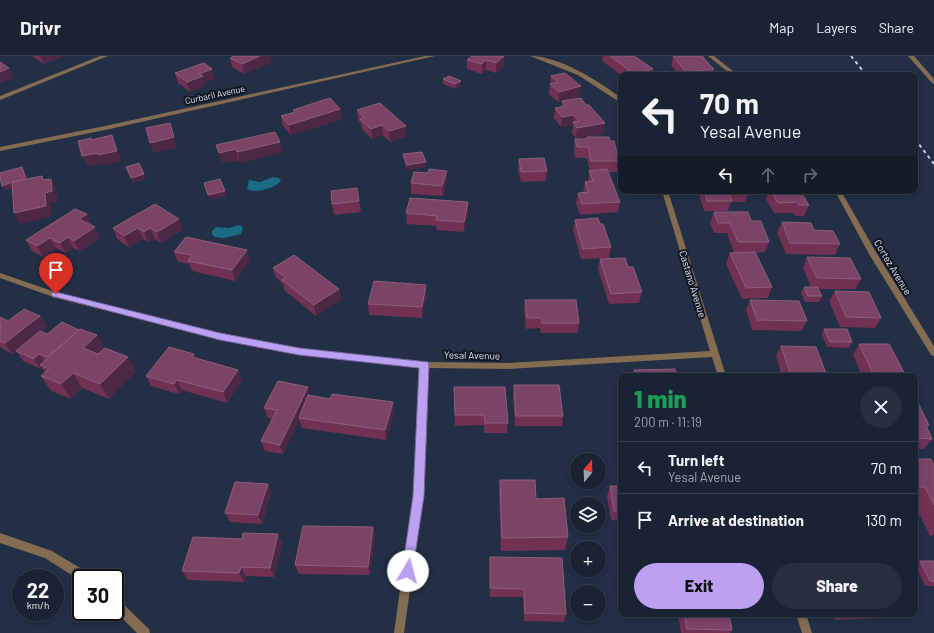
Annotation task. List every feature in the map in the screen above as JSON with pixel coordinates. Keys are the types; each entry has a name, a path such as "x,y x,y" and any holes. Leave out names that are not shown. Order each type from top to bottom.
{"street":[{"path":"0,98 105,56"},
{"name":"Curbaril Avenue","path":"0,149 105,128 432,56"},
{"path":"533,56 549,60 578,72 604,87 618,99"},
{"path":"711,56 731,72"},
{"path":"911,56 934,82"},
{"name":"Castano Avenue","path":"666,194 721,373"},
{"name":"Cortez Avenue","path":"840,194 873,254 934,352"},
{"name":"Yesal Avenue","path":"0,275 56,294 220,336 299,351 424,365 508,366 715,354"},
{"path":"399,633 418,496 424,365"},
{"path":"0,538 48,554 72,569"},
{"path":"124,613 145,633"},
{"path":"802,617 807,633"}],"water":[{"path":"273,177 279,178 281,181 265,190 256,191 247,189 249,180 260,182"},
{"path":"238,225 242,226 243,229 241,234 224,238 215,237 212,234 212,231 216,227 229,228"}],"building":[{"path":"234,56 260,56 242,64 230,58"},
{"path":"472,56 504,56 496,63 486,60 482,64 467,60"},
{"path":"610,56 634,56 653,69 642,72 631,72"},
{"path":"673,56 702,56 714,69 686,72"},
{"path":"0,62 9,68 0,72"},
{"path":"204,63 212,69 199,74 203,76 187,82 175,73"},
{"path":"565,73 581,86 559,92 550,84 558,82 551,76"},
{"path":"449,76 461,81 455,84 443,79"},
{"path":"330,98 340,109 289,125 281,116 295,112 293,110"},
{"path":"581,98 586,105 589,105 605,123 577,128 573,122 579,121 574,115 562,117 555,108 566,106 562,101"},
{"path":"380,103 406,126 389,131 382,125 371,129 360,119 364,117 357,110"},
{"path":"170,123 174,137 150,143 146,128"},
{"path":"275,132 280,142 237,152 236,149 219,153 216,145"},
{"path":"112,135 117,151 98,155 98,153 82,156 78,141 91,138 91,140"},
{"path":"587,137 609,137 610,141 614,141 618,161 591,161 588,147 577,147 575,139 587,139"},
{"path":"422,152 426,162 407,165 403,154"},
{"path":"544,158 547,171 521,172 519,159"},
{"path":"139,163 144,174 131,178 126,167"},
{"path":"22,167 26,179 2,186 0,173"},
{"path":"429,169 447,171 442,186 411,183 414,172 428,173"},
{"path":"607,169 620,202 582,204 578,193 589,192 585,182 593,181 589,171"},
{"path":"42,176 43,180 51,179 52,191 45,193 46,206 14,213 12,182"},
{"path":"220,179 225,191 208,195 204,183"},
{"path":"357,188 359,201 332,204 331,191"},
{"path":"705,194 729,194 732,201 707,201"},
{"path":"773,194 802,194 809,205 799,205 797,202 778,203"},
{"path":"410,198 468,202 464,222 436,220 437,216 406,213"},
{"path":"155,204 179,219 157,232 150,228 144,232 138,228 124,236 113,228"},
{"path":"75,209 87,214 79,219 95,227 74,241 68,237 60,243 50,238 37,246 26,240"},
{"path":"714,212 748,212 751,221 761,221 769,242 738,242 730,223 718,223"},
{"path":"598,218 600,224 603,224 611,247 583,249 575,220"},
{"path":"782,222 811,223 814,230 833,231 840,244 790,243"},
{"path":"186,237 247,250 232,270 188,261 192,255 174,252"},
{"path":"755,252 772,287 746,288 730,253"},
{"path":"294,255 339,289 314,305 282,280 286,278 273,268"},
{"path":"807,257 850,258 861,279 817,278"},
{"path":"625,258 628,267 633,267 642,292 611,294 600,259"},
{"path":"374,281 426,285 422,307 368,304"},
{"path":"804,287 817,287 822,296 808,296"},
{"path":"835,291 869,292 881,318 846,317"},
{"path":"525,300 576,300 579,323 542,323 541,318 527,318"},
{"path":"750,300 799,301 807,321 757,320"},
{"path":"24,309 40,316 5,343 0,341 0,317 8,321"},
{"path":"62,322 79,330 47,357 39,354 34,359 16,351 40,331 47,334"},
{"path":"80,329 97,335 83,348 98,354 105,348 128,357 100,384 73,373 61,384 41,376 49,369 40,365"},
{"path":"824,329 847,329 852,342 830,342"},
{"path":"859,344 889,344 904,373 873,373"},
{"path":"781,346 816,347 826,373 790,373"},
{"path":"169,347 194,354 192,357 238,370 223,392 177,380 174,384 146,376"},
{"path":"675,369 676,373 635,373 634,370"},
{"path":"278,381 308,387 280,445 261,441 277,410 264,408"},
{"path":"514,385 559,385 563,416 516,416"},
{"path":"454,387 505,387 508,423 485,423 484,415 455,415"},
{"path":"332,394 393,402 385,430 299,418 308,395 330,399"},
{"path":"918,403 929,425 926,425 932,439 918,438"},
{"path":"918,459 931,459 934,465 934,505 925,487 918,487"},
{"path":"500,480 535,480 536,499 564,498 568,537 502,538"},
{"path":"235,482 268,484 258,515 225,513"},
{"path":"610,486 618,486 618,511 614,511"},
{"path":"303,526 373,527 368,567 295,565"},
{"path":"243,533 278,534 270,568 241,567 239,573 182,571 193,537 242,539"},
{"path":"490,557 562,558 566,614 525,613 524,589 490,588"},
{"path":"920,561 934,561 934,581 930,581"},
{"path":"685,617 730,617 732,630 687,629"}],"railway":[{"path":"851,56 864,72"},
{"path":"918,143 934,164"}],"route":[{"path":"56,294 220,336 299,351 424,365 418,496 408,571"}]}
